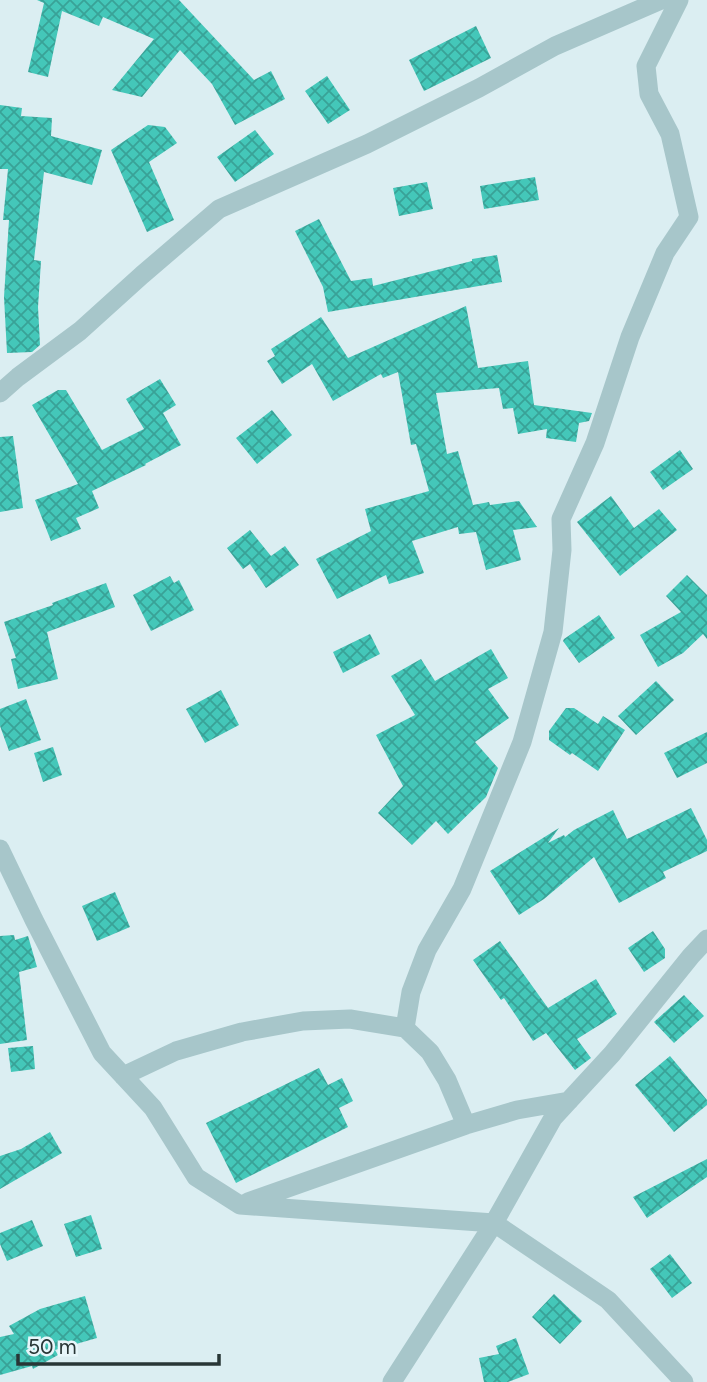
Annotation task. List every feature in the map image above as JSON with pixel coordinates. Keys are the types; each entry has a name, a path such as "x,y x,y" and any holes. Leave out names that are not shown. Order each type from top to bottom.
{"street":[{"path":"0,393 80,331 219,209 367,144 479,89 555,46 661,0"},
{"path":"405,1028 411,992 427,950 462,889 522,742 553,632 562,550 561,519 596,443 630,337 665,253 689,217 670,134 649,94 646,66 679,0"},
{"path":"0,849 102,1053 153,1108 195,1177 240,1205 494,1223 608,1300 684,1382"},
{"path":"392,1382 494,1223 553,1118 612,1054 707,939"},
{"path":"123,1076 176,1051 242,1032 303,1021 350,1019 405,1028 430,1052 447,1080 466,1125"},
{"path":"240,1205 466,1125 517,1110 569,1101"}],"building":[{"path":"37,0 179,0 254,80 271,71 285,99 235,125 212,84 180,50 142,97 112,90 154,39 103,17 99,26 62,11 48,77 28,72 44,3"},
{"path":"476,26 491,58 424,91 409,60"},
{"path":"327,76 350,110 328,124 305,91"},
{"path":"0,105 22,108 21,116 52,118 51,136 102,150 92,185 44,172 34,260 41,261 38,307 40,345 32,352 7,353 4,297 9,220 3,220 8,169 0,169"},
{"path":"148,125 165,127 177,143 149,162 174,220 147,232 111,150"},
{"path":"255,130 274,154 235,182 217,157"},
{"path":"535,177 539,200 484,209 480,186"},
{"path":"427,182 433,209 399,216 393,188"},
{"path":"319,219 351,281 372,278 373,286 472,259 497,255 502,282 328,312 323,287 295,231"},
{"path":"466,306 478,368 528,361 534,405 592,413 589,421 579,423 576,442 546,438 547,429 518,434 513,408 503,409 499,388 436,393 447,454 458,451 473,505 519,501 537,527 513,530 521,560 486,570 476,532 459,534 458,527 412,541 424,573 389,584 386,575 337,599 316,559 371,531 365,509 429,491 416,444 411,445 398,372 383,378 381,374 333,401 312,364 282,384 267,361 275,356 271,349 321,317 348,358"},
{"path":"160,379 176,405 163,413 181,445 92,491 99,508 76,518 81,529 51,541 35,500 78,484 32,405 58,390 66,390 102,450 144,429 126,399"},
{"path":"272,410 292,435 257,464 236,438"},
{"path":"13,436 23,508 0,512 0,437"},
{"path":"680,450 693,469 663,490 650,472"},
{"path":"611,496 634,528 659,509 677,530 620,576 577,522"},
{"path":"250,530 271,556 285,546 299,565 266,588 250,564 243,569 227,548"},
{"path":"687,575 707,595 707,639 703,634 683,653 658,667 640,635 681,612 666,596"},
{"path":"170,576 174,583 179,580 194,610 151,631 133,595"},
{"path":"106,583 115,607 47,632 58,679 18,689 11,659 16,658 4,622"},
{"path":"599,615 615,638 579,663 563,641"},
{"path":"370,634 380,654 343,673 333,652"},
{"path":"491,649 508,678 488,689 509,718 475,742 498,768 486,797 448,834 436,821 412,845 378,813 403,786 376,735 415,715 391,676 421,659 435,681"},
{"path":"656,681 674,700 636,735 618,716"},
{"path":"221,690 239,725 205,743 186,709"},
{"path":"26,699 41,740 9,751 0,726 0,709"},
{"path":"566,708 574,708 598,724 603,716 625,730 598,771 549,740 549,731"},
{"path":"707,732 707,763 677,778 664,753"},
{"path":"53,747 62,775 43,782 34,753"},
{"path":"691,808 707,840 707,851 663,872 666,878 619,903 594,857 544,899 519,915 490,871 559,828 548,843 564,835 565,837 613,810 627,839"},
{"path":"115,892 130,927 97,941 82,906"},
{"path":"653,931 665,949 665,958 644,972 628,948"},
{"path":"14,935 15,940 28,936 37,967 19,972 27,1040 0,1044 0,936"},
{"path":"500,941 548,1008 596,979 617,1014 577,1039 591,1058 575,1070 546,1033 533,1041 504,998 501,1000 473,960"},
{"path":"684,995 704,1016 674,1043 654,1022"},
{"path":"33,1046 35,1069 11,1072 8,1048"},
{"path":"670,1056 707,1100 707,1105 674,1132 635,1085"},
{"path":"319,1068 328,1085 342,1078 353,1101 339,1108 348,1127 236,1183 206,1123"},
{"path":"50,1132 62,1153 0,1189 0,1156 21,1149"},
{"path":"707,1159 707,1177 647,1218 633,1197"},
{"path":"91,1215 102,1249 76,1257 64,1224"},
{"path":"32,1220 43,1246 7,1261 0,1244 0,1233"},
{"path":"670,1254 692,1283 672,1298 650,1269"},
{"path":"554,1294 582,1321 560,1344 532,1317"},
{"path":"85,1296 97,1338 55,1350 58,1355 33,1369 32,1366 0,1375 0,1337 14,1334 9,1326 40,1309"},
{"path":"516,1338 529,1374 508,1382 484,1382 479,1358 499,1354 496,1346"}]}
